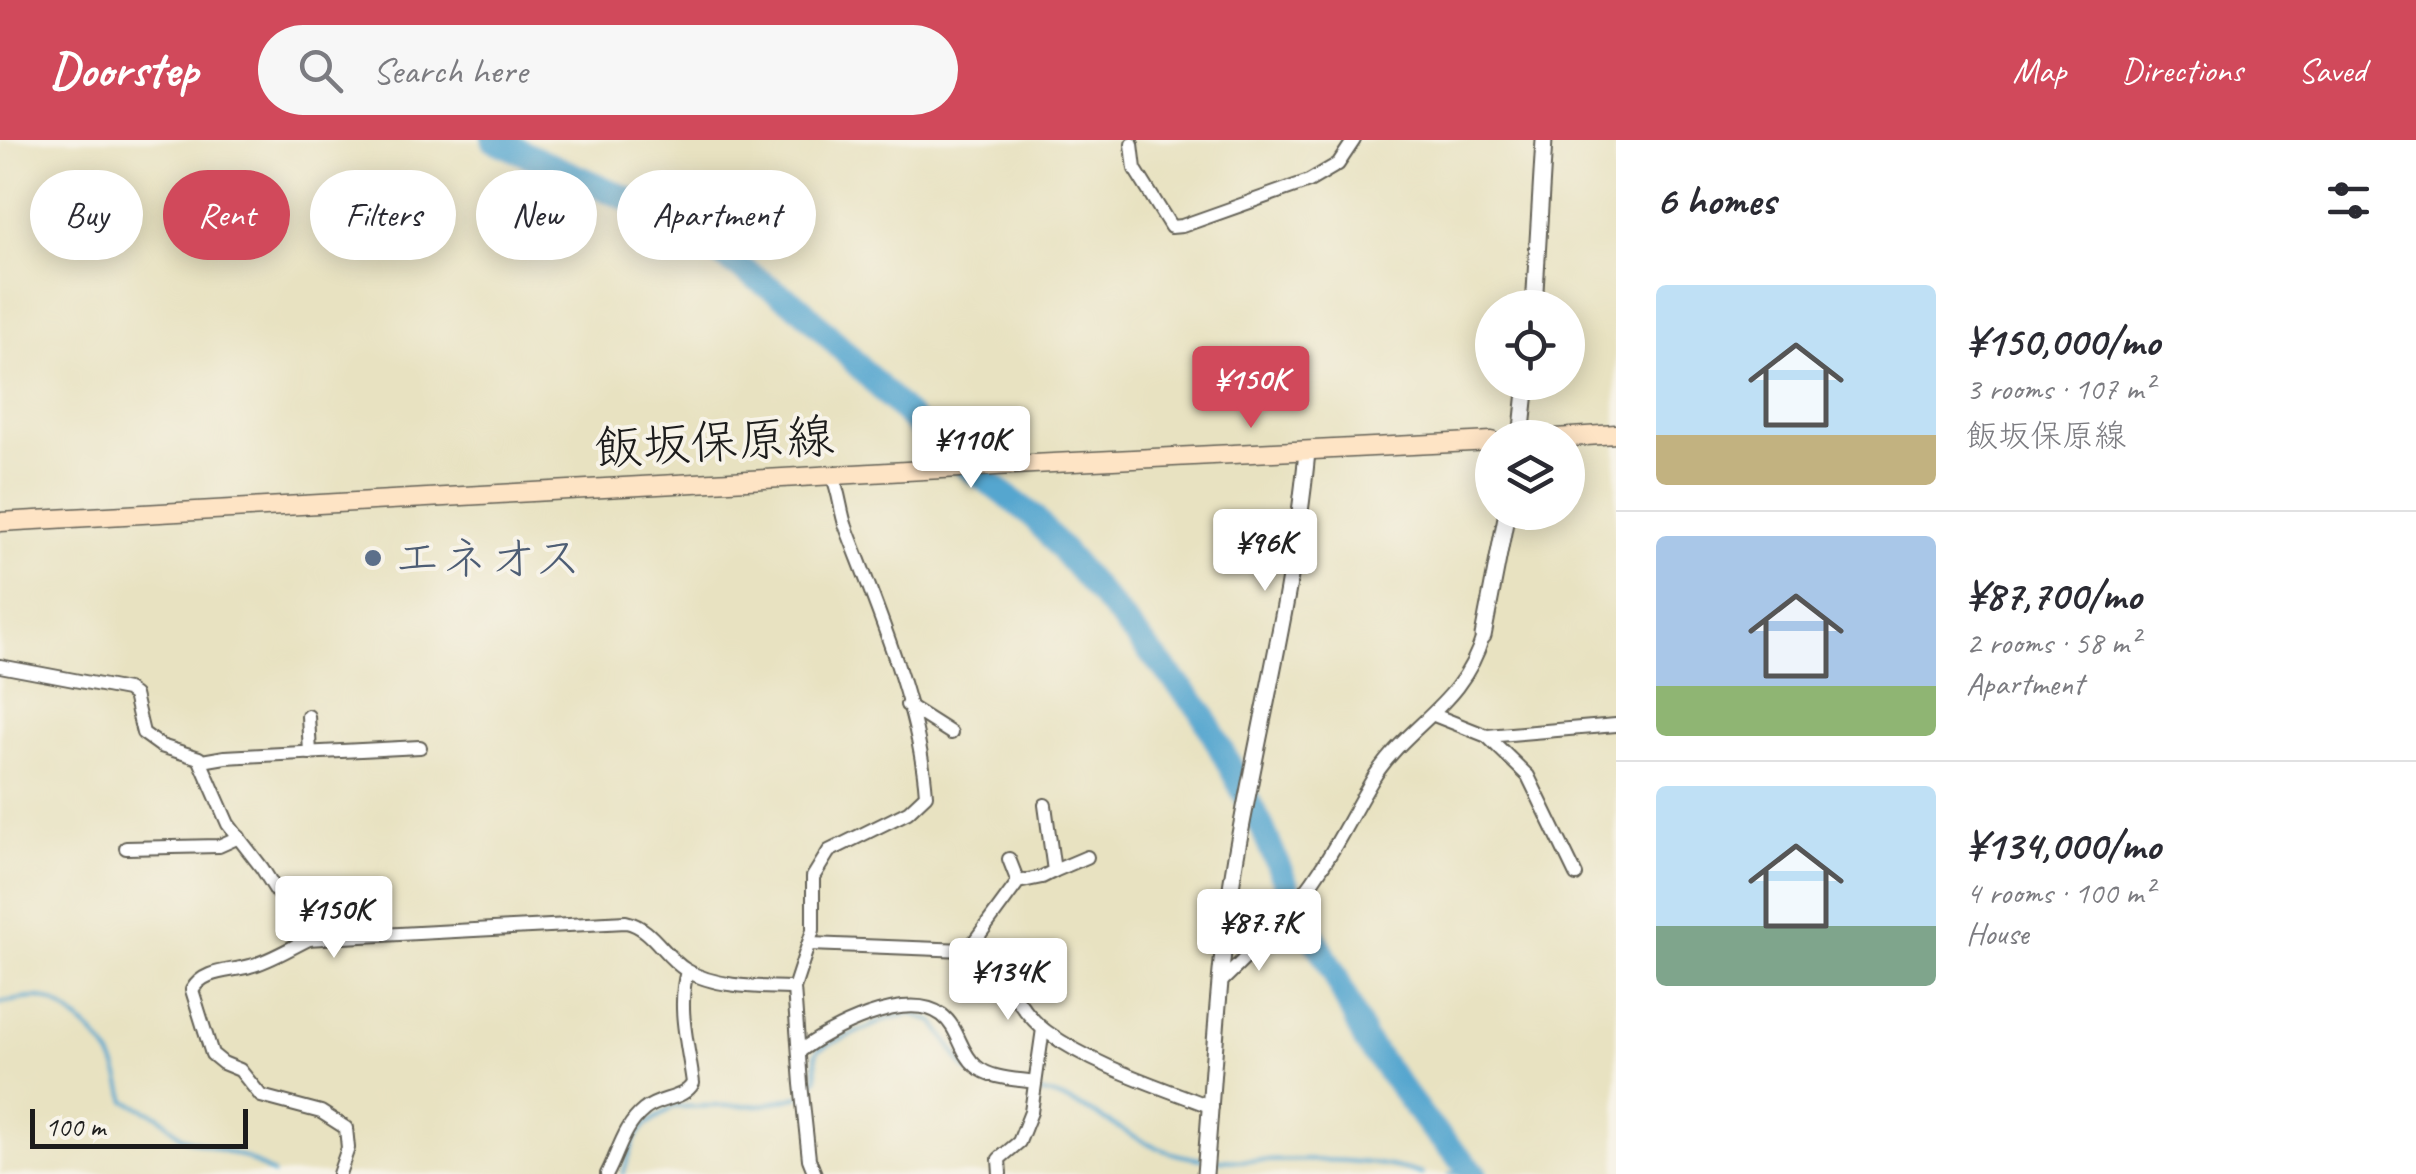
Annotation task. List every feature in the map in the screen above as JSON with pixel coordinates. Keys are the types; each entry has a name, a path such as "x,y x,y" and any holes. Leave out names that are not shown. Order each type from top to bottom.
{"main road":[{"path":"1585,436 1616,434"},
{"name":"飯坂保原線","path":"0,522 1012,464 1475,442"}],"street":[{"path":"1132,144 1135,169 1171,227 1309,181 1338,164 1354,140"},
{"path":"1535,290 1544,140"},
{"path":"1205,1173 1235,860 1292,579 1306,452"},
{"path":"814,1174 809,1159 794,988 810,944 813,877 829,850 908,812 924,800 924,773 908,705 832,475"},
{"path":"1221,982 1267,936 1320,872 1378,772 1434,715 1467,674 1483,636 1504,530"},
{"path":"0,666 127,690 134,695 142,732 161,746 190,753 202,761 219,807 309,940"},
{"path":"908,705 951,732"},
{"path":"1434,715 1487,736 1528,776 1576,875"},
{"path":"308,716 310,752"},
{"path":"1487,736 1616,725"},
{"path":"202,761 225,756 420,747"},
{"path":"1045,805 1054,871"},
{"path":"126,848 219,846 238,837"},
{"path":"972,952 974,942 1018,882 1042,877 1088,857"},
{"path":"1009,859 1018,882"},
{"path":"339,1174 348,1148 346,1128 321,1112 261,1096 240,1070 212,1054 192,990 194,984 216,972 251,966 309,940 626,922 642,927 687,971 726,982 794,988"},
{"path":"810,944 972,952 990,966 1043,1029 1112,1068 1212,1107"},
{"path":"607,1174 625,1132 637,1117 660,1100 691,1090 689,1046 681,1009 687,971"},
{"path":"799,1052 818,1036 892,1008 918,1007 942,1015 978,1068 1034,1089"},
{"path":"1000,1174 998,1159 1019,1142 1031,1112 1043,1029"}],"waterway":[{"path":"494,140 630,200 694,237 802,309 933,441 1032,515 1201,711 1365,1040 1430,1127 1475,1174"},
{"path":"0,1003 39,998 58,1005 106,1049 126,1101 159,1116 183,1138 244,1157 273,1174"},
{"path":"807,1090 817,1079 819,1049 890,1018 913,1014 934,1022 966,1070 988,1082 1029,1091"},
{"path":"1039,1092 1081,1107 1160,1149 1204,1159"},
{"path":"623,1174 635,1139 646,1125 673,1107 763,1105 799,1096"},
{"path":"1213,1160 1345,1161 1422,1174"},
{"path":"1450,1174 1471,1171"}],"place":[{"name":"エネオス","path":"373,558"}]}
